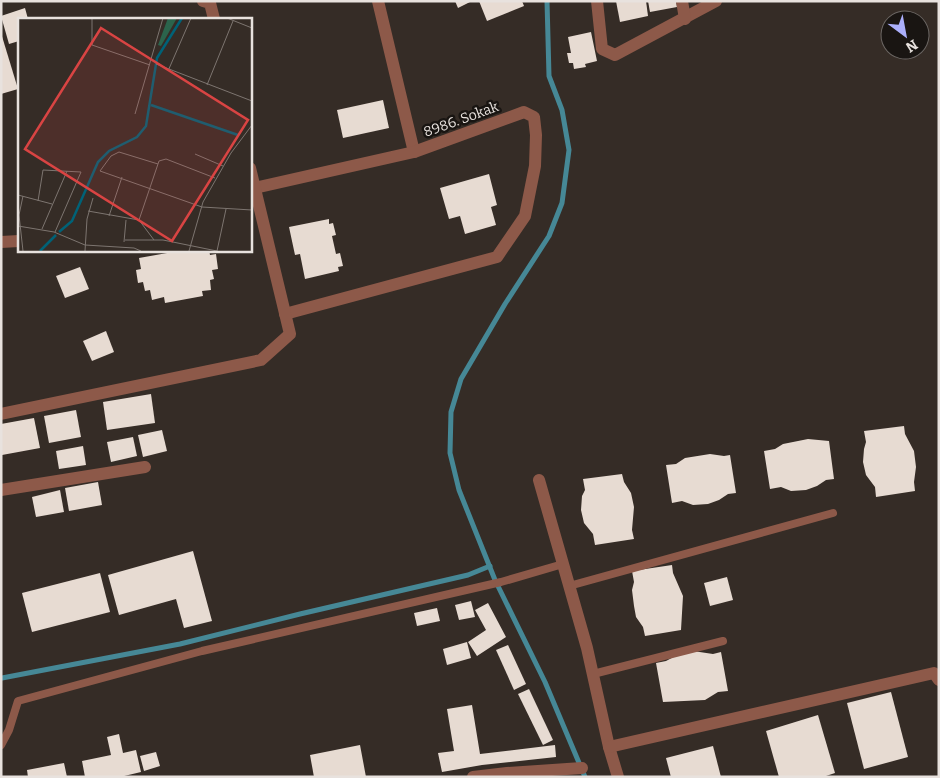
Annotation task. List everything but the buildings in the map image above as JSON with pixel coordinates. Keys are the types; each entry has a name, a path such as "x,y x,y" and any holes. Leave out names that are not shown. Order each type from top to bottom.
{"street":[{"path":"378,1 414,152"},
{"path":"597,1 602,48 615,55 716,1"},
{"path":"682,1 685,18"},
{"path":"208,2 214,18"},
{"name":"8986. Sokak","path":"252,189 414,152 524,112 534,117 536,135 535,166 524,216 497,257 285,314"},
{"path":"1,414 261,360 290,334 252,189"},
{"path":"1,242 18,241"},
{"path":"1,490 145,467"},
{"path":"538,480 593,674 609,747 618,777"},
{"path":"609,747 934,672 939,680"},
{"path":"473,777 582,768"}],"lane":[{"path":"569,586 833,513"},
{"path":"1,745 9,730 18,701 202,651 501,582 563,564"},
{"path":"593,674 723,641"}],"waterway":[{"path":"547,1 549,76 562,110 569,150 562,203 549,236 505,304 461,379 451,412 450,453 459,490 495,580 545,682 585,777"},
{"path":"2,678 180,644 468,575 490,566"}]}
